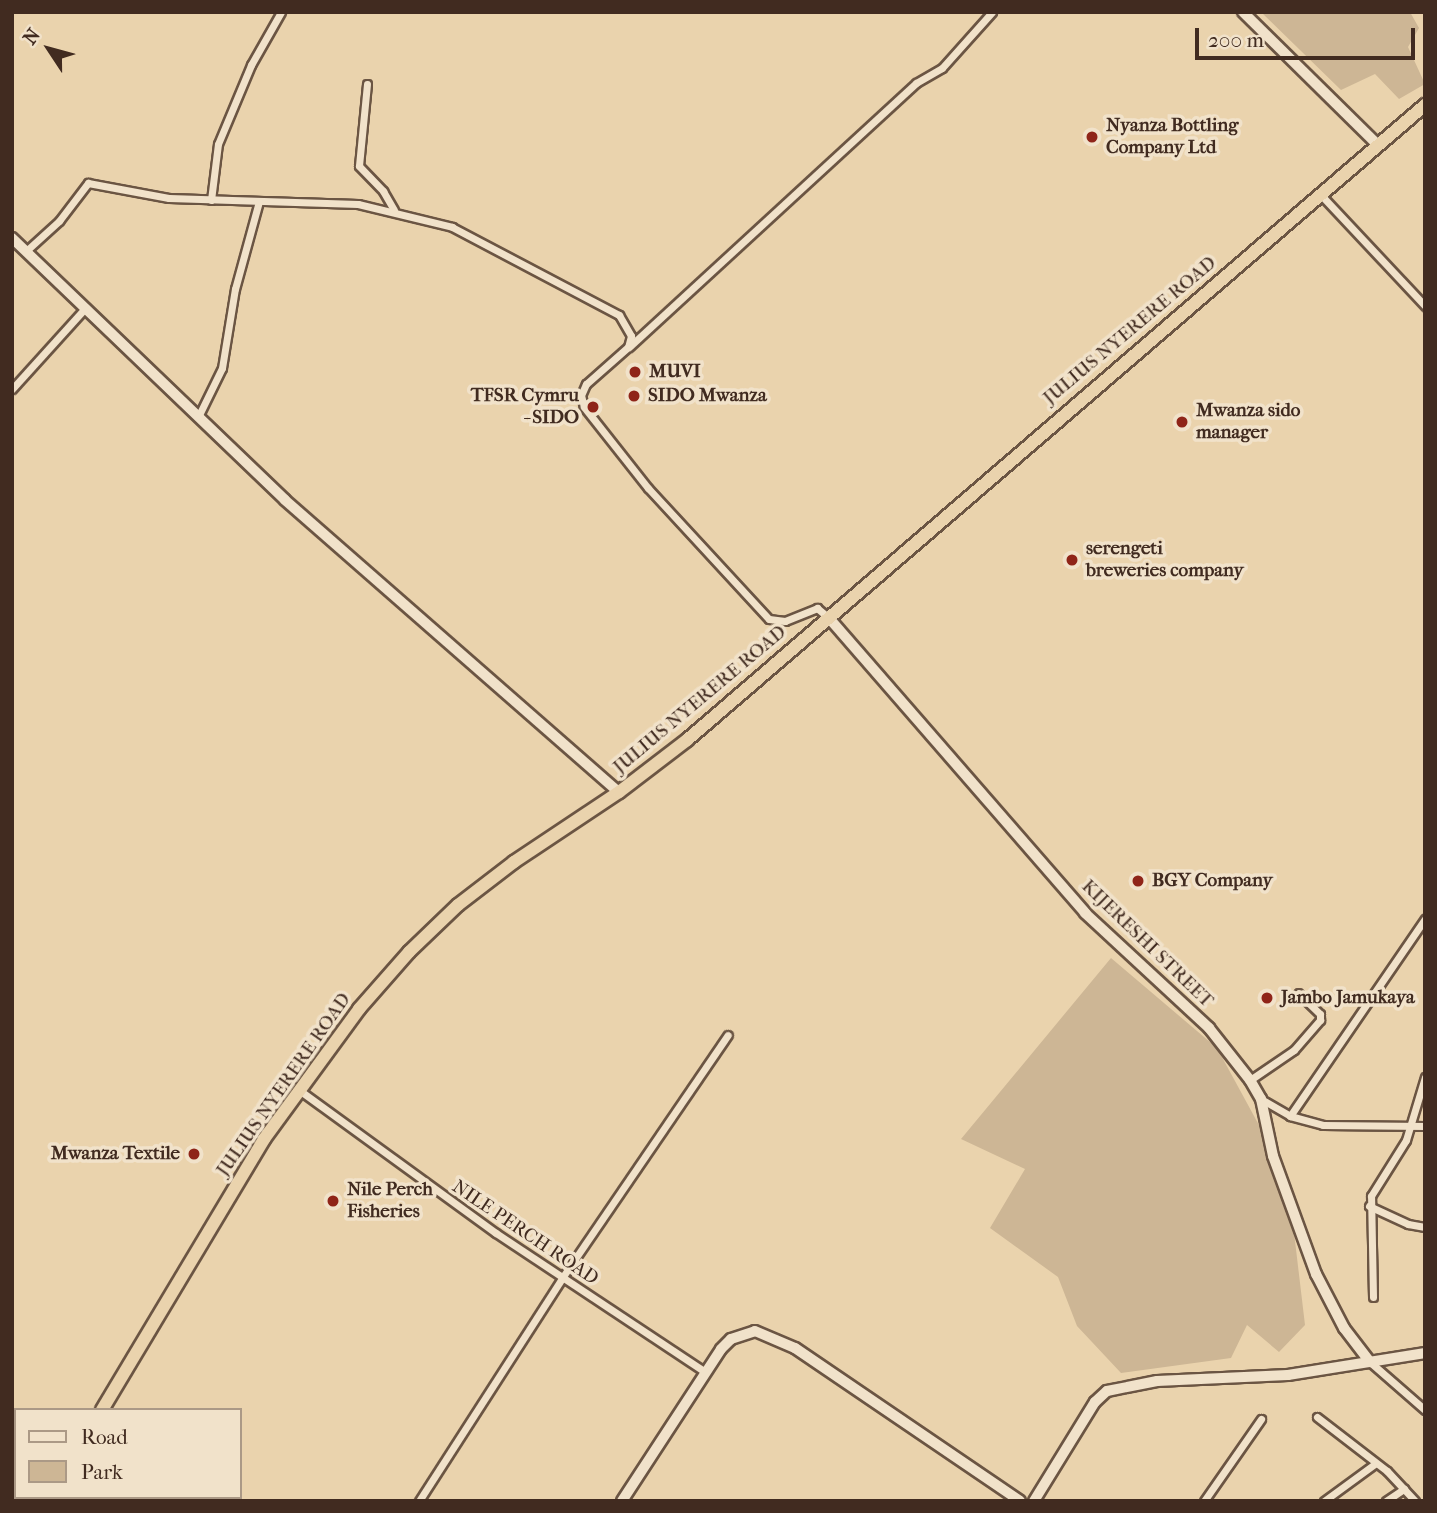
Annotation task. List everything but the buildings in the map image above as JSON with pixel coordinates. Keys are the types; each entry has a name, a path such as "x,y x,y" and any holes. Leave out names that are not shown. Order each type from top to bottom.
{"highway":[{"name":"JULIUS NYERERE ROAD","path":"103,1408 264,1139 359,1009 458,905 620,792 830,618 1425,104"}],"street":[{"path":"212,200 218,144 251,65 281,12"},
{"path":"830,618 817,608 785,621 769,619 648,488 584,407 581,395 586,384 916,83 942,68 992,12"},
{"path":"1243,12 1378,145"},
{"path":"367,84 359,166 383,191 394,210"},
{"path":"26,251 60,221 88,183 149,196 358,204 394,210 452,228 619,315 631,336 628,347"},
{"path":"1320,194 1425,306"},
{"path":"199,415 222,369 235,289 259,201"},
{"path":"12,238 285,500 620,792"},
{"path":"12,389 86,307"},
{"name":"KIJERESHI STREET","path":"830,618 1085,913 1209,1028 1250,1080 1261,1099 1300,1235 1334,1310 1370,1362"},
{"path":"1290,1116 1425,919"},
{"path":"1250,1080 1294,1050 1320,1020 1320,1014 1298,993"},
{"path":"419,1501 562,1278 728,1035"},
{"path":"1373,1297 1369,1206 1409,1125 1425,1077"},
{"name":"NILE PERCH ROAD","path":"299,1090 562,1278 704,1371"},
{"path":"1261,1099 1290,1116 1335,1126 1425,1126"},
{"path":"1369,1206 1408,1224 1425,1227"},
{"path":"622,1501 704,1371 731,1339 743,1333 766,1332 1020,1501"},
{"path":"1034,1501 1105,1392 1157,1381 1288,1375 1425,1353"},
{"path":"1370,1362 1425,1410"},
{"path":"1317,1417 1376,1463 1415,1501"},
{"path":"1205,1500 1261,1419"},
{"path":"1324,1501 1376,1463"},
{"path":"1386,1501 1404,1489"}],"green space":[{"path":"1261,12 1410,12 1419,28 1408,47 1425,84 1399,99 1375,74 1341,90"},
{"path":"1111,958 1217,1048 1260,1127 1293,1224 1305,1325 1279,1352 1247,1325 1231,1358 1121,1373 1077,1326 1058,1277 990,1228 1025,1169 961,1139"}],"place":[{"name":"Nyanza Bottling Company Ltd","path":"1092,137"},
{"name":"MUVI","path":"635,372"},
{"name":"SIDO Mwanza","path":"634,396"},
{"name":"TFSR Cymru - SIDO","path":"593,407"},
{"name":"Mwanza sido manager","path":"1182,422"},
{"name":"serengeti breweries company","path":"1072,560"},
{"name":"BGY Company","path":"1138,881"},
{"name":"Jambo Jamukaya","path":"1267,998"},
{"name":"Mwanza Textile","path":"194,1154"},
{"name":"Nile Perch Fisheries","path":"333,1201"}]}
